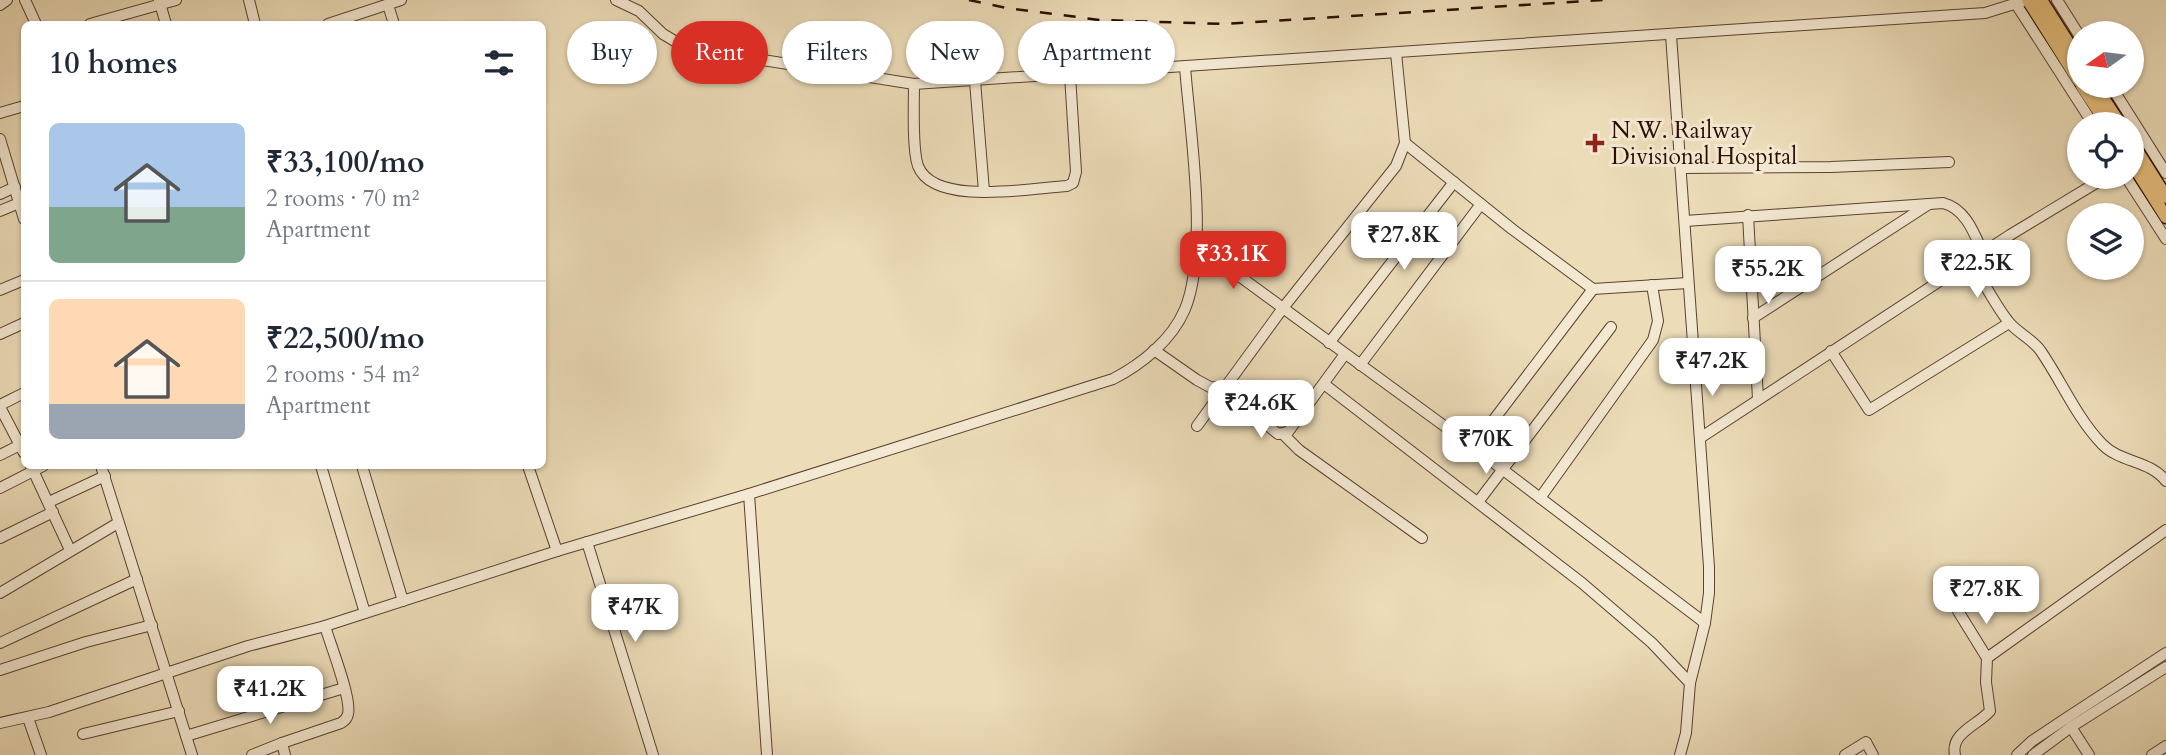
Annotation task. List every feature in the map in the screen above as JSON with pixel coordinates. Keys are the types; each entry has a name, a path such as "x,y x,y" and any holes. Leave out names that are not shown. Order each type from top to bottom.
{"main road":[{"path":"2041,0 2067,41"},
{"path":"2024,1 2067,64"},
{"path":"2144,162 2166,197"},
{"path":"2144,182 2166,217"}],"street":[{"path":"0,5 7,0"},
{"path":"26,0 35,21"},
{"path":"99,21 159,2 176,0"},
{"path":"249,0 254,21"},
{"path":"337,21 401,0"},
{"path":"615,0 639,11 663,34 688,48 710,54 906,83"},
{"path":"2057,0 2070,21"},
{"path":"1175,68 1985,13 2024,1 2086,112"},
{"path":"159,2 165,21"},
{"path":"388,5 393,21"},
{"path":"1671,35 1709,567 1705,623 1690,684 1686,733 1679,755"},
{"path":"1197,426 1283,308 1396,166 1405,143 1396,53"},
{"path":"0,723 28,718 85,701 248,646 325,626 557,551 749,495 1113,379 1129,371 1154,350 1175,327 1185,310 1193,278 1196,203 1185,67"},
{"path":"914,84 916,159 925,177 946,189 984,191 1067,186 1073,183 1076,172 1071,84"},
{"path":"975,84 984,191"},
{"path":"2119,98 2166,173"},
{"path":"0,113 21,107"},
{"path":"0,139 21,209"},
{"path":"1405,143 1593,289 1688,283"},
{"path":"1681,169 1949,162"},
{"path":"1329,342 1454,182"},
{"path":"0,194 15,187"},
{"path":"1700,438 1983,253 2087,189"},
{"path":"2134,189 2166,239"},
{"path":"0,211 19,202"},
{"path":"1753,318 1931,202"},
{"path":"1685,221 1943,203 1958,209 1972,228 1983,253"},
{"path":"1360,365 1481,204"},
{"path":"1748,215 1758,399"},
{"path":"1196,251 1216,259 1473,447 1705,623"},
{"path":"1971,261 2009,323 2039,349 2101,443 2120,456 2160,473 2166,481"},
{"path":"0,290 21,281"},
{"path":"1540,498 1653,340 1657,321 1652,285"},
{"path":"1473,447 1593,289"},
{"path":"1831,351 1869,410 2009,323"},
{"path":"0,334 21,324"},
{"path":"1478,502 1611,327"},
{"path":"1154,350 1197,380 1210,387 1223,388 1278,434 1288,432 1345,354"},
{"path":"1324,384 1478,502 1622,618 1652,643 1690,684"},
{"path":"21,395 0,406 21,447"},
{"path":"1283,434 1299,450 1422,538"},
{"path":"0,455 21,449"},
{"path":"0,488 33,469"},
{"path":"37,469 70,550"},
{"path":"103,469 192,755"},
{"path":"322,469 365,613"},
{"path":"363,469 403,601"},
{"path":"529,469 557,551"},
{"path":"0,538 105,476"},
{"path":"749,495 767,755"},
{"path":"0,593 118,523"},
{"path":"1987,658 2166,530"},
{"path":"587,542 653,755"},
{"path":"1,640 137,579"},
{"path":"1955,755 1953,747 1959,737 1990,711 1986,682 1987,658 1958,611"},
{"path":"0,670 86,642 152,625"},
{"path":"253,755 341,723 347,718 349,711 344,688 325,626"},
{"path":"2017,755 2032,741 2166,653"},
{"path":"2033,755 2071,727 2166,667"},
{"path":"187,736 344,688"},
{"path":"83,734 179,711"},
{"path":"28,718 41,755"},
{"path":"2071,727 2089,755"},
{"path":"1845,755 1866,742 1873,755"},
{"path":"282,743 285,755"},
{"path":"2152,755 2166,746"}],"railway":[{"path":"969,0 1007,8 1100,20 1224,24 1603,0"}],"place":[{"name":"N.W. Railway Divisional Hospital","path":"1595,143"}]}
